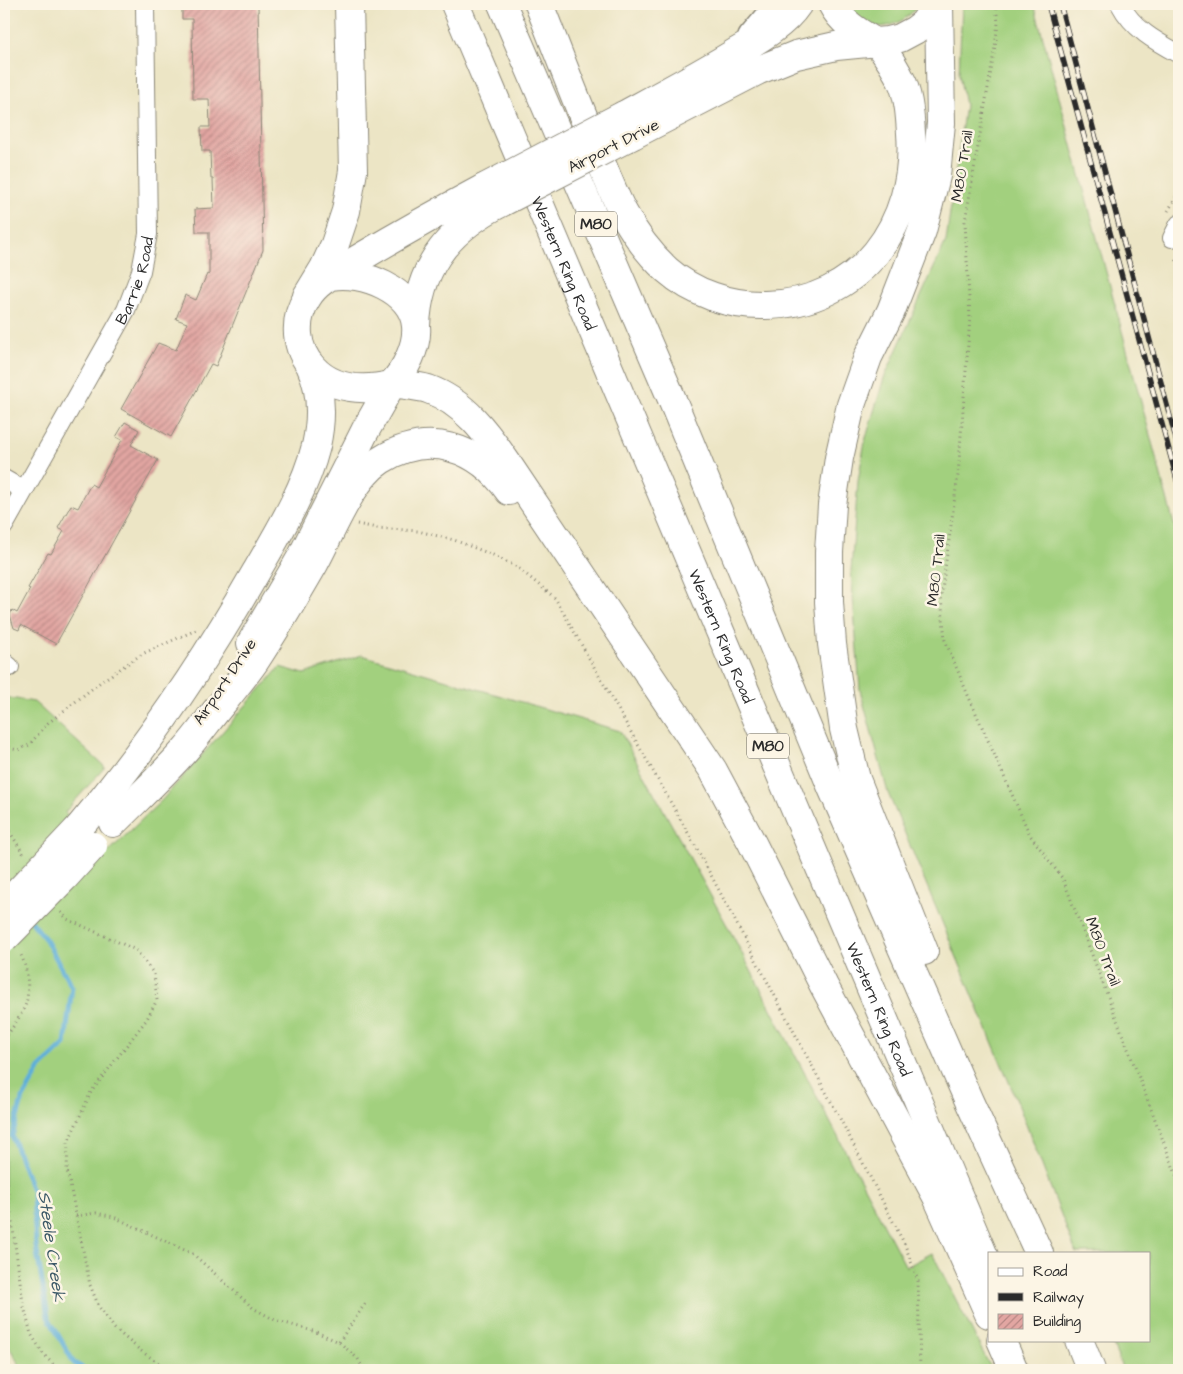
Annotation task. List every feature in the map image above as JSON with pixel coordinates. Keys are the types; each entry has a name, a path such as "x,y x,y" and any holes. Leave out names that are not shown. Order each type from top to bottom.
{"main road":[{"path":"349,4 354,148 352,178 346,211 335,244 324,268 307,296 298,321 300,348 310,365 323,377 335,384 367,389 392,384 426,388 440,394 468,413 481,426 713,770 824,986 937,1197 988,1312"},
{"name":"Western Ring Road","path":"455,4 988,1266"},
{"name":"M80","path":"502,4 671,397 832,788 969,1101 1039,1252"},
{"path":"539,4 615,198 633,231 666,269 684,283 713,297 747,305 797,302 820,294 851,277 884,243 898,219 904,204 911,177 912,143 909,107 903,85 894,66 876,42 848,24 835,11 832,4"},
{"path":"738,52 779,4"},
{"name":"Airport Drive","path":"629,125 776,26 798,4"},
{"path":"938,4 941,123 936,176 922,231 891,311 868,357 851,405 838,458 829,552 829,602 832,644 844,729 856,779 912,922 1032,1203 1049,1252"},
{"name":"Airport Drive","path":"331,276 418,223 489,198 629,125 779,61 818,49 896,40 915,30 930,16 938,4"},
{"name":"Airport Drive","path":"416,326 418,302 428,271 435,258 444,245 476,216 489,198"},
{"path":"307,296 331,276 344,274 374,280 386,285 400,297 410,308 416,326 415,341 408,360 392,384"},
{"name":"Airport Drive","path":"11,944 64,878 85,837 133,761 222,628 271,545 301,487 311,463 316,443 320,408 317,382 310,365"},
{"name":"Airport Drive","path":"4,907 85,837 113,823 181,742 213,699 256,634 302,556 369,423 392,384"},
{"path":"113,823 184,751 254,663 296,595 352,493 365,475 380,461 406,448 438,445 466,452 482,462 500,478 616,628"},
{"path":"1002,1342 1014,1370"},
{"path":"1020,1342 1032,1370"},
{"path":"1080,1342 1091,1370"}],"street":[{"name":"Barrie Road","path":"4,526 126,310 141,271 148,234 145,4"},
{"path":"1120,4 1126,15 1140,30 1158,43 1179,54"},
{"path":"4,479 23,490"}],"path":[{"name":"M80 Trail","path":"996,4 998,23 995,47 965,222 970,318 958,475 941,597 945,640 966,693 1030,835 1063,879 1179,1182"},
{"path":"1173,225 1179,192"},
{"path":"1176,262 1179,256"},
{"path":"338,519 377,528 418,531 454,540 492,554 516,567 556,598 696,847 842,1121 905,1245 918,1281 920,1370"},
{"path":"4,747 18,750 28,744 48,723 70,705 142,654 203,627 222,628"},
{"path":"4,823 29,863"},
{"path":"60,911 67,919 136,950 154,974 157,1000 147,1019 90,1092 68,1142 67,1170 90,1285 99,1307 115,1329 141,1351 169,1370"},
{"path":"4,1039 27,1000 26,963 11,944"},
{"path":"4,1163 23,1303 31,1334 44,1355 60,1370"},
{"path":"76,1216 96,1213 114,1217 193,1254 252,1308 276,1320 316,1332 339,1342 358,1359 364,1370"},
{"path":"339,1342 367,1301"}],"green space":[{"path":"841,4 920,4 904,19 891,25 877,26 869,25"},
{"path":"962,4 1034,4 1179,543 1179,1370 1123,1370 1112,1342 1150,1342 1150,1252 1076,1252 1017,1101 888,793 860,690 851,571 858,481 865,441 884,378 946,241 965,105 959,74"},
{"path":"362,655 620,731 734,938 906,1267 932,1253 992,1370 22,1370 4,1337 4,697 34,702 105,767 65,812 96,864 162,800 280,667 304,674"}],"building":[{"path":"182,4 258,4 263,250 216,366 211,364 171,437 121,409 158,343 176,350 187,323 176,319 185,295 196,300 207,274 209,275 209,232 196,232 195,209 214,208 210,151 202,151 201,127 210,127 209,99 193,99 192,19 182,19"},
{"path":"125,422 139,430 131,445 158,460 56,644 21,625 19,630 14,628 10,615 12,610 17,613 30,589 28,588 48,553 51,554 64,531 58,528 71,505 78,508 91,484 96,487 122,440 116,437"}],"waterway":[{"name":"Steele Creek","path":"32,922 46,940 72,987 65,1044 40,1068 22,1100 12,1136 33,1193 36,1246 48,1317 74,1363 86,1370"}],"railway":[{"path":"1048,4 1179,487"},
{"path":"1060,4 1179,450"}]}
